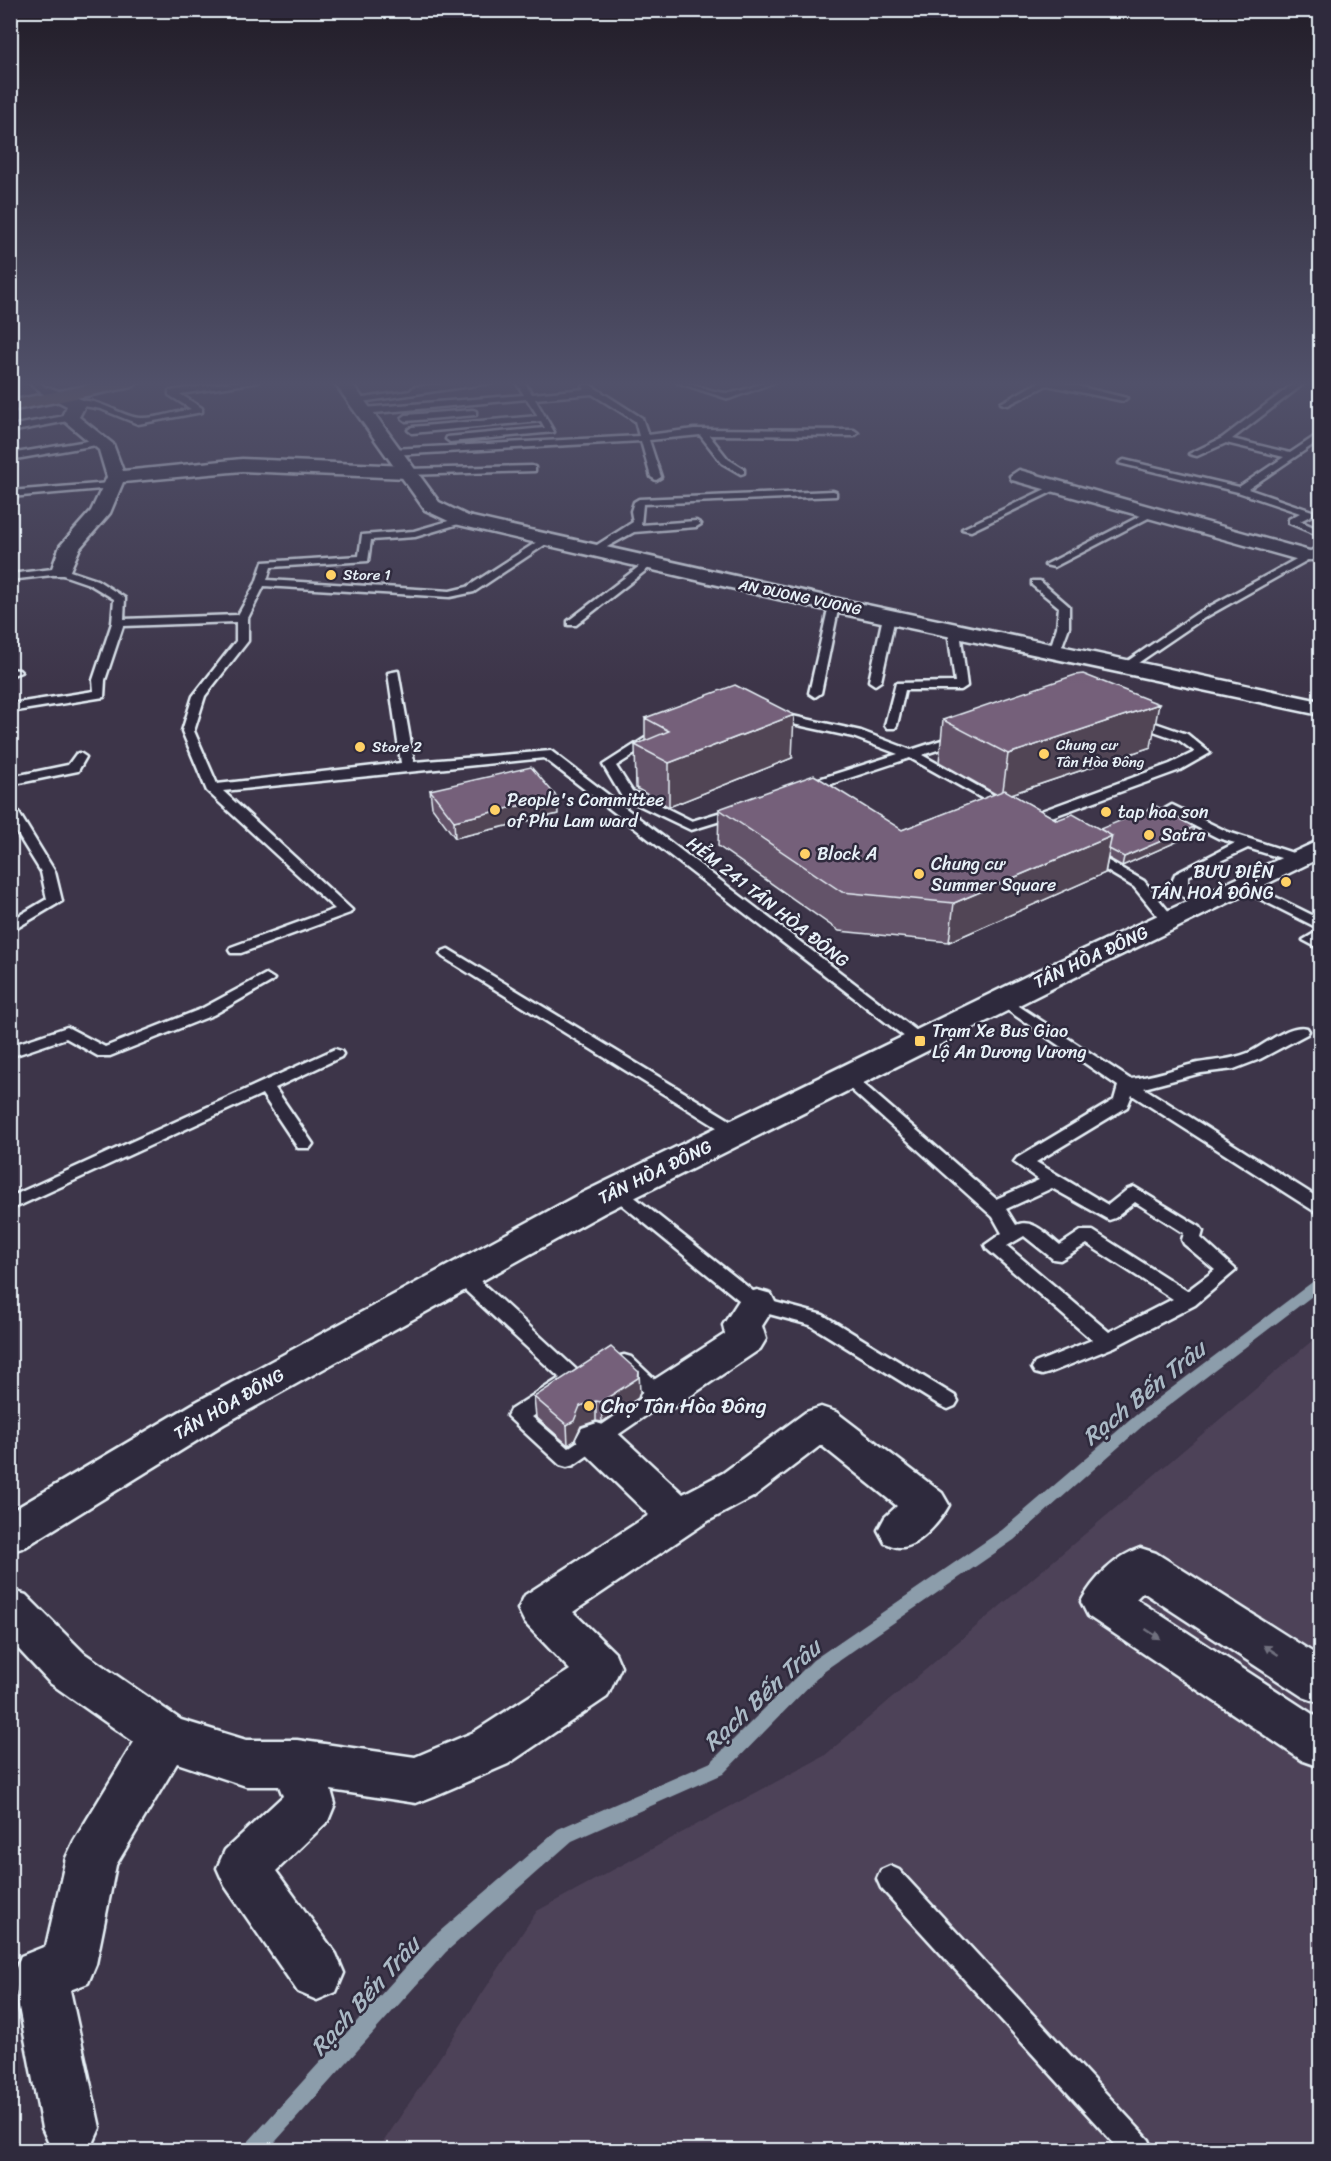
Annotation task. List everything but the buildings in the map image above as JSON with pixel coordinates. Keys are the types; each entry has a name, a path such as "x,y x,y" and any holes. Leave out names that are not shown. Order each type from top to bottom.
{"street":[{"path":"61,571 70,546 100,513 112,483"},
{"name":"AN DUONG VUONG","path":"415,483 432,506 462,520 834,605 1320,708"},
{"path":"1046,483 1153,513 1313,552"},
{"name":"TÂN HÒA ĐÔNG","path":"10,1534 210,1413 616,1191 1002,1000 1309,853"},
{"path":"660,1396 746,1339 742,1325 757,1304"},
{"path":"10,1609 67,1668 167,1738 246,1763 297,1762 416,1780 491,1749 590,1682 598,1667 541,1609 680,1518 738,1485 821,1423 927,1505 900,1530"},
{"path":"597,1439 680,1518"},
{"path":"1320,1682 1140,1566 1104,1602 1320,1745"},
{"path":"71,2128 40,1975 69,1964 92,1858 150,1760 167,1738"},
{"path":"297,1762 310,1804 243,1868 317,1973"}],"lane":[{"path":"10,494 98,483"},
{"path":"1210,483 1241,490 1309,513 1292,521 1320,533"},
{"path":"1241,490 1251,483"},
{"path":"967,529 1059,486"},
{"path":"658,487 662,499"},
{"path":"594,550 632,530 638,523 636,511 639,502 662,499 833,494"},
{"path":"1050,565 1153,513"},
{"path":"236,951 345,910 212,788 188,731 199,696 242,641 242,618 261,583 267,564 364,559 366,537 415,534 462,520"},
{"path":"632,530 696,524"},
{"path":"261,583 450,594 470,590 547,540"},
{"path":"1125,667 1200,616 1313,552"},
{"path":"572,623 649,564"},
{"path":"10,577 61,571 93,582 120,598 118,623 99,680 100,694 10,708"},
{"path":"1036,583 1064,606 1063,627 1055,652"},
{"path":"815,693 834,605"},
{"path":"874,681 889,617"},
{"path":"118,623 242,618"},
{"path":"891,725 900,686 961,686 954,631"},
{"path":"394,673 408,766"},
{"path":"766,716 777,716 857,734 913,755 1050,831"},
{"path":"1030,820 1175,767 1204,753 1183,737 1128,717"},
{"path":"668,727 609,765 627,795 691,826 747,808"},
{"path":"791,793 974,734"},
{"name":"HẺM 241 TÂN HÒA ĐÔNG","path":"212,788 408,766 547,754 920,1041"},
{"path":"10,781 73,768 80,757"},
{"path":"814,785 833,797"},
{"path":"979,811 1001,803"},
{"path":"1172,809 1223,835 1247,843 1309,853"},
{"path":"10,810 48,872 55,901 10,928"},
{"path":"1069,843 1139,884 1168,921"},
{"path":"1206,903 1182,890 1179,883 1182,874 1247,843"},
{"path":"1243,885 1320,925"},
{"path":"1320,934 1310,940 1320,945"},
{"path":"448,954 737,1132"},
{"path":"10,1052 67,1032 104,1053 207,1012 266,979"},
{"path":"1002,1000 1133,1088 1320,1207"},
{"path":"1042,1368 1107,1342 1188,1300 1227,1270 1191,1240 1194,1232 1134,1193 1109,1214 1023,1162 1121,1103 1133,1088 1198,1068 1228,1065 1254,1056 1300,1031"},
{"path":"10,1204 335,1054"},
{"path":"846,1078 994,1208 1012,1235"},
{"path":"265,1086 304,1144"},
{"path":"994,1208 1053,1181"},
{"path":"616,1191 757,1304 816,1320 948,1401"},
{"path":"1107,1342 994,1245 1025,1228 1060,1254 1087,1235 1188,1300"},
{"path":"461,1275 574,1379"},
{"path":"614,1353 660,1396 567,1459 517,1416 574,1379 614,1353"},
{"path":"891,1879 1139,2151"}],"shaded area":[{"path":"1320,1334 1320,2150 378,2150 537,1911 824,1756"}],"waterway":[{"name":"Rạch Bến Trâu","path":"254,2150 439,1945 565,1835 717,1768 819,1665 1008,1535 1141,1419 1320,1283"}],"place":[{"name":"Store 1","path":"331,575"},
{"name":"Store 2","path":"360,747"},
{"name":"Chung cư Tân Hòa Đông","path":"1044,754"},
{"name":"People's Committee of Phu Lam ward","path":"495,810"},
{"name":"tap hoa son","path":"1106,812"},
{"name":"Satra","path":"1149,835"},
{"name":"Block A","path":"805,854"},
{"name":"Chung cư Summer Square","path":"919,874"},
{"name":"BƯU ĐIỆN TÂN HOÀ ĐÔNG","path":"1286,882"},
{"name":"Trạm Xe Bus Giao Lộ An Dương Vương","path":"920,1041"},
{"name":"Chợ Tân Hòa Đông","path":"589,1406"}]}
